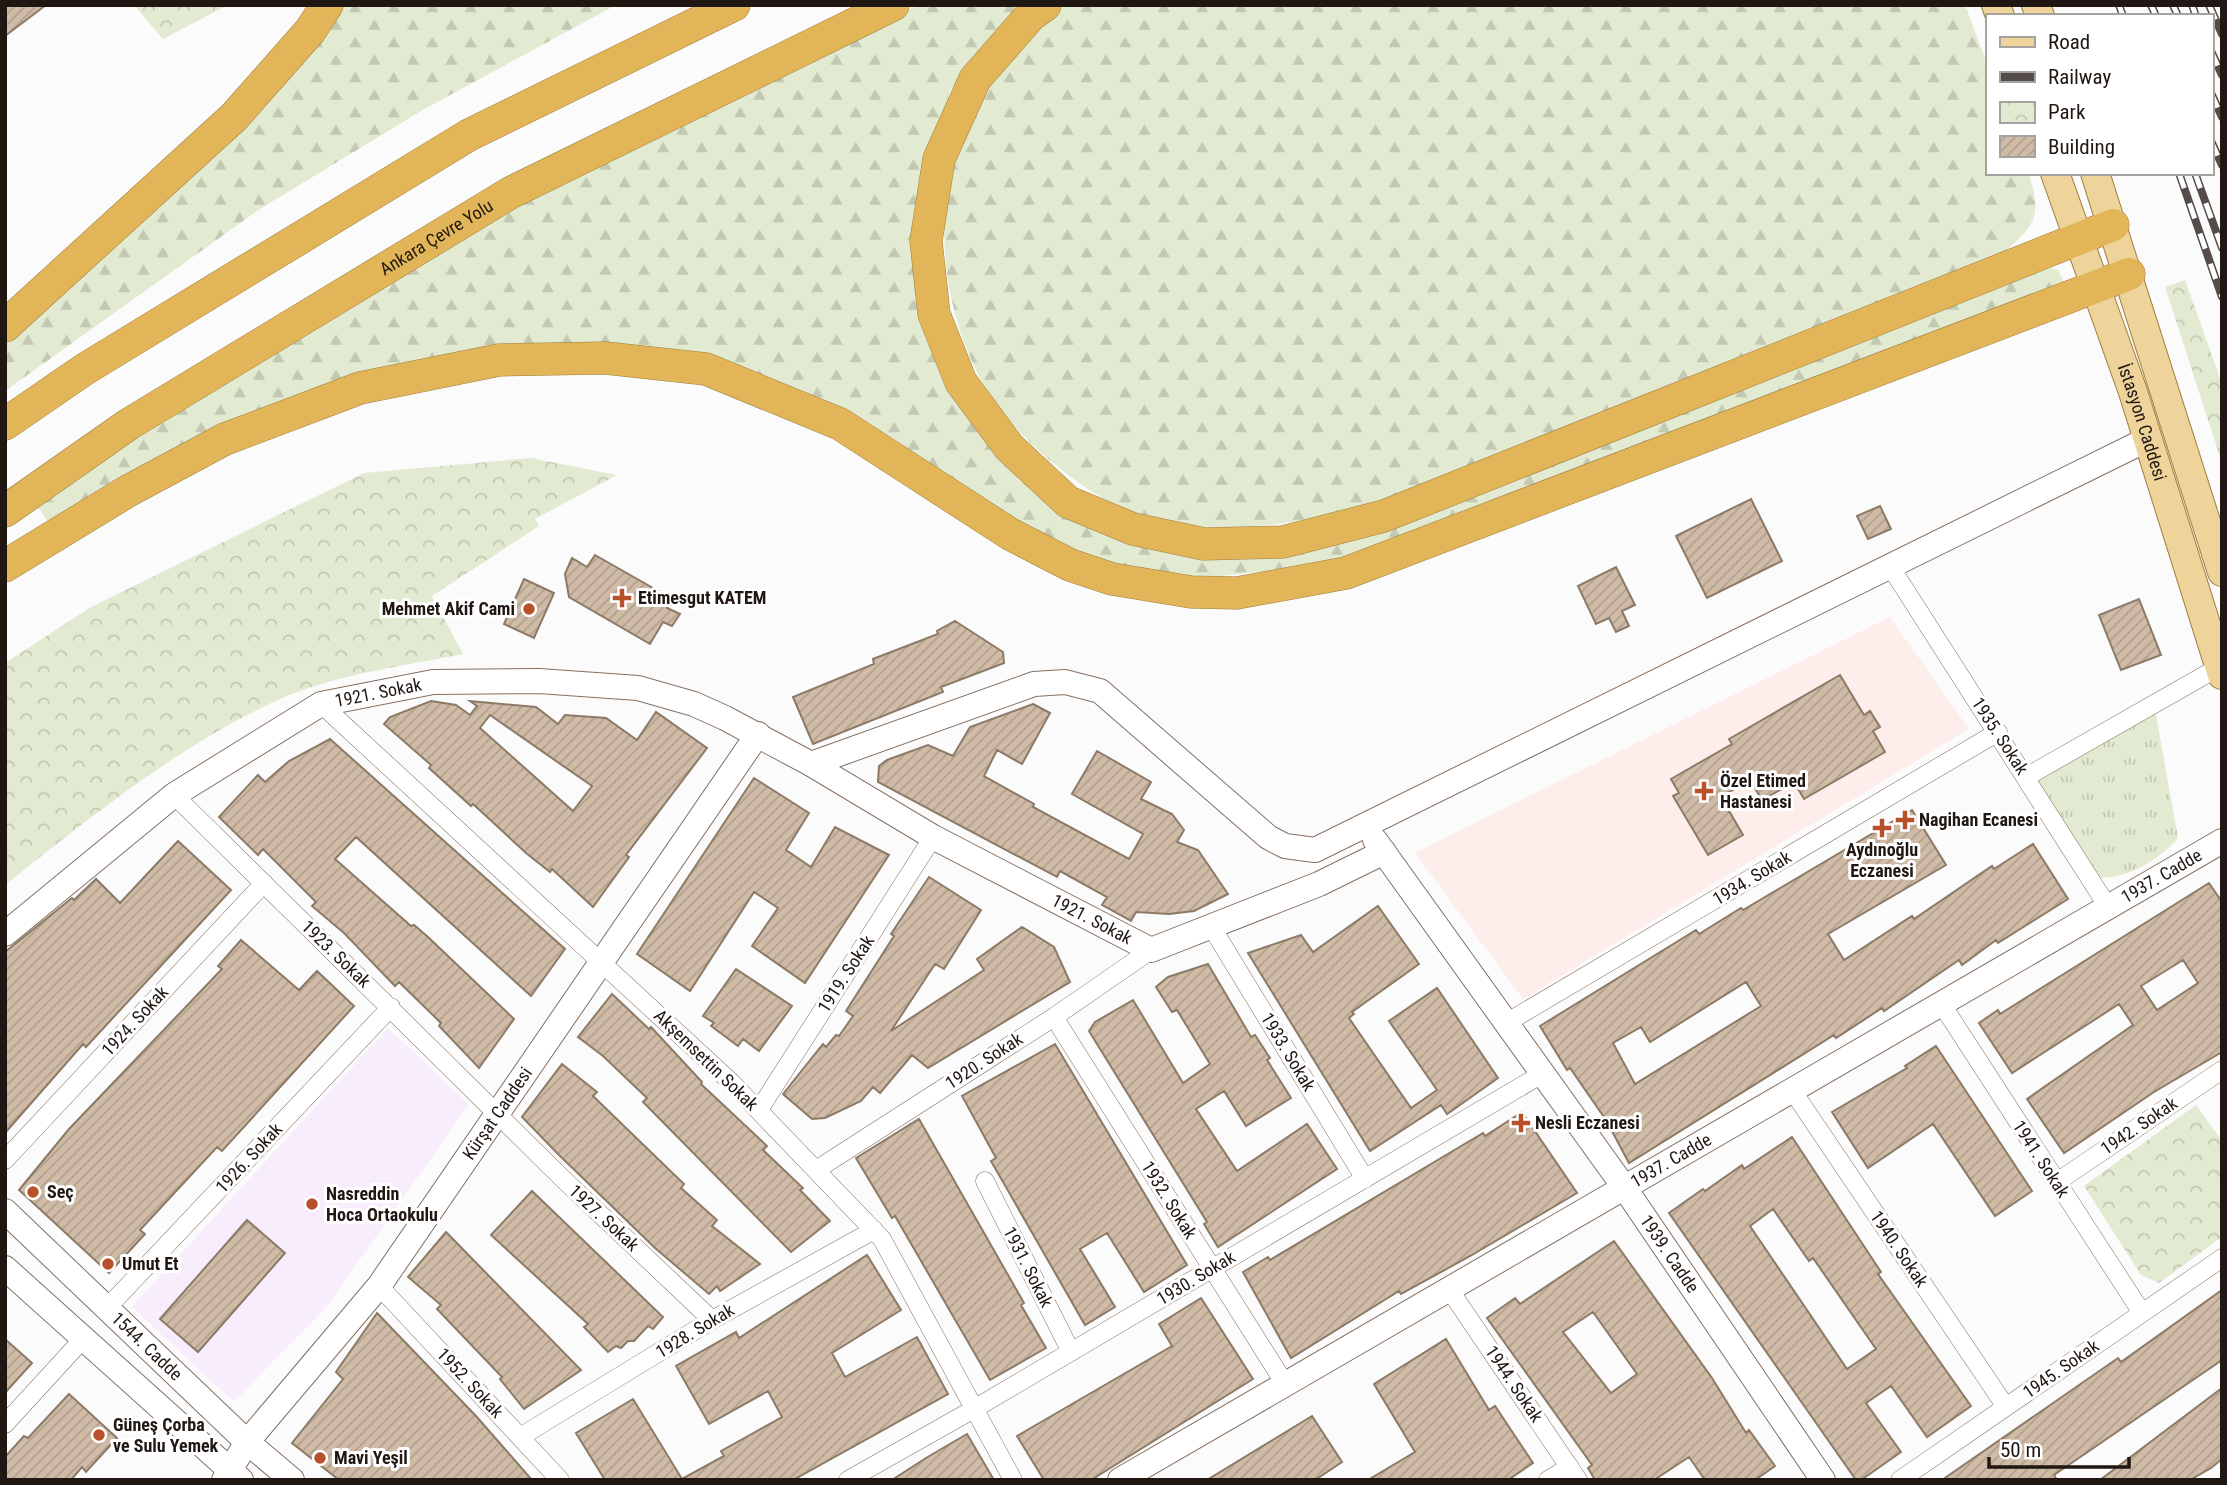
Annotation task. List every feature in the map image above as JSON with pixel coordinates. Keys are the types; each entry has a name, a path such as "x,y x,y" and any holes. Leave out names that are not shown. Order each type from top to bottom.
{"highway":[{"path":"5,326 234,117 310,30 327,5"},
{"path":"5,424 85,369 469,135 734,5"},
{"name":"Ankara Çevre Yolu","path":"5,511 128,424 509,193 893,5"},
{"path":"1045,5 1031,15 975,79 939,159 926,241 934,314 961,382 1009,447 1068,502 1133,529 1204,544 1283,542 1384,516 2077,237 2113,225"},
{"path":"5,566 128,491 225,439 360,388 499,360 605,358 706,369 840,424 999,528 1070,565 1112,579 1191,592 1237,593 1346,573 2129,274"}],"main road":[{"name":"İstasyon Caddesi","path":"2056,175 2148,439 2220,671"},
{"name":"İstasyon Caddesi","path":"2096,175 2222,572"}],"street":[{"path":"811,764 1034,684 1065,682 1100,691 1268,838 1285,846 1315,850 2148,439"},
{"name":"1935. Sokak","path":"1890,565 2108,907"},
{"path":"2026,777 2220,671"},
{"name":"1921. Sokak","path":"5,934 174,795 321,704 433,682 592,683 638,688 694,704 758,734 933,837 1151,950 1320,884 1384,852"},
{"name":"Akşemsettin Sokak","path":"321,704 603,962 759,1110 874,1230 882,1239 1013,1480"},
{"name":"1934. Sokak","path":"1506,1023 1997,732"},
{"name":"Kürşat Caddesi","path":"231,1476 247,1442 379,1286 758,734"},
{"name":"1923. Sokak","path":"174,795 498,1113"},
{"name":"1939. Cadde","path":"1364,826 1624,1187 1823,1480"},
{"name":"1919. Sokak","path":"759,1110 933,837"},
{"name":"1937. Cadde","path":"1120,1480 2222,841"},
{"name":"1924. Sokak","path":"5,1160 264,883"},
{"name":"1933. Sokak","path":"1211,926 1365,1179"},
{"name":"1920. Sokak","path":"816,1170 1054,1017 1151,950"},
{"name":"1941. Sokak","path":"1941,1003 2143,1313"},
{"name":"1926. Sokak","path":"107,1308 391,1007"},
{"name":"1932. Sokak","path":"1054,1017 1285,1384"},
{"name":"1942. Sokak","path":"2057,1182 2222,1070"},
{"name":"1930. Sokak","path":"848,1480 974,1409 1542,1074"},
{"name":"1940. Sokak","path":"1791,1090 2006,1407"},
{"name":"1927. Sokak","path":"498,1113 712,1320"},
{"name":"1931. Sokak","path":"985,1181 1071,1352"},
{"name":"1544. Cadde","path":"5,1211 247,1442 292,1480"},
{"name":"1928. Sokak","path":"520,1437 712,1320 874,1230"},
{"name":"1945. Sokak","path":"1900,1480 2222,1258"},
{"path":"5,1268 231,1476"},
{"name":"1952. Sokak","path":"379,1286 560,1480"},
{"name":"1944. Sokak","path":"1449,1289 1574,1474"},
{"path":"5,1424 82,1340"},
{"path":"1548,1480 1574,1474"}],"shaded area":[{"name":"Özel Etimed Hastanesi","path":"1890,617 1969,729 1523,999 1415,853"},
{"name":"Nasreddin Hoca Ortaokulu","path":"388,1028 469,1104 328,1305 234,1402 132,1307"}],"green space":[{"path":"134,5 228,5 163,39"},
{"path":"341,5 616,5 426,108 260,209 5,391 5,339"},
{"path":"919,5 1022,5 984,45 950,91 930,153 929,312 1066,508 1281,546 2051,268 2058,270 2065,284 1338,563 1194,579 1109,569 657,351 470,354 50,525 38,507 138,437 271,351 492,216 730,91"},
{"path":"1055,5 1965,5 1986,61 1986,175 2029,175 2035,200 2033,220 2001,255 1451,477 1382,500 1314,518 1246,527 1182,525 1124,509 1103,498 1065,473 1027,439 1009,420 981,378 970,356 953,307 946,262 944,218 948,172 959,131 978,100"},
{"path":"2185,280 2222,384 2222,463 2165,287"},
{"path":"531,458 617,475 535,519 539,526 432,596 463,654 326,683 282,698 244,716 172,759 138,783 5,885 5,663 91,607 364,473"},
{"path":"2155,709 2178,838 2162,854 2142,867 2120,875 2097,878 2035,778"},
{"path":"2196,1105 2222,1141 2222,1237 2159,1283 2141,1275 2084,1186"}],"building":[{"path":"5,5 46,5 5,36"},
{"path":"1751,499 1782,561 1707,598 1676,536"},
{"path":"1880,506 1891,529 1868,539 1857,516"},
{"name":"Etimesgut KATEM","path":"595,555 674,600 667,608 680,614 672,626 663,622 650,644 569,597 565,574 572,558 587,567"},
{"path":"1616,567 1635,605 1622,611 1629,626 1616,632 1609,618 1596,624 1578,586"},
{"name":"Mehmet Akif Cami","path":"524,579 554,593 534,638 504,624"},
{"path":"2139,599 2161,655 2121,670 2099,615"},
{"path":"955,621 1003,652 1004,663 941,687 943,692 813,744 793,697 874,664 873,659 938,634 937,631"},
{"path":"1840,675 1864,715 1870,711 1880,727 1873,731 1885,752 1804,799 1794,782 1762,800 1750,780 1721,797 1743,835 1708,855 1673,796 1679,793 1671,779 1732,744 1729,739"},
{"path":"431,701 456,705 470,715 477,706 470,701 536,707 558,724 565,715 606,718 637,740 656,712 707,748 626,855 629,857 593,907 552,869 550,872 526,853 429,768 431,765 384,724 390,717","holes":["490,715 592,786 573,811 480,728"]},
{"path":"1033,704 1050,713 1022,764 997,750 984,776 1034,804 1033,807 1129,859 1143,834 1072,794 1097,751 1151,782 1141,799 1172,814 1184,830 1177,842 1198,850 1228,894 1194,911 1169,914 1136,912 1131,921 1102,905 1107,897 1060,871 1057,877 878,782 879,766 887,760 928,745 953,756 970,727"},
{"path":"330,739 565,949 531,996 356,837 335,859 411,926 414,925 428,937 514,1019 479,1068 439,1026 441,1023 399,982 395,986 344,933 312,906 316,902 263,849 258,855 219,817 258,775 265,782 289,761"},
{"path":"754,778 809,813 786,850 811,867 835,827 889,855 805,983 752,946 778,908 754,892 690,991 637,954"},
{"path":"1912,810 1946,865 1828,934 1844,960 1912,916 1914,919 1992,866 1994,869 2033,844 2068,899 1998,943 1996,940 1962,965 1959,960 1884,1011 1882,1008 1836,1038 1834,1035 1629,1163 1606,1120 1570,1068 1567,1070 1540,1026 1696,930 1699,934 1741,908 1743,910","holes":["1746,982 1761,1006 1635,1084 1613,1043 1641,1027 1650,1042"]},
{"path":"178,841 231,890 86,1047 83,1044 5,1133 5,952 72,898 74,900 96,879 120,903"},
{"path":"929,877 981,910 944,969 935,964 891,1031 984,970 977,959 1022,927 1054,947 1070,982 928,1068 912,1055 880,1093 873,1087 861,1101 825,1118 812,1119 783,1094 823,1044 826,1047 836,1035 839,1036 853,1016 846,1011 894,936 891,934"},
{"path":"2209,883 2222,902 2222,1052 2154,1092 2064,1153 2027,1099 2133,1025 2119,1004 2012,1073 1979,1023 1998,1010 2000,1014","holes":["2183,960 2198,983 2157,1010 2141,986"]},
{"path":"1378,906 1419,964 1352,1012 1354,1014 1349,1018 1411,1108 1437,1090 1389,1021 1437,988 1498,1078 1447,1114 1441,1105 1370,1151 1248,953 1301,935 1313,952"},
{"path":"241,940 299,990 317,971 354,1006 222,1151 217,1147 140,1230 145,1234 109,1273 19,1190 69,1129 222,969 218,966"},
{"path":"1208,964 1251,1037 1255,1035 1270,1058 1267,1060 1291,1098 1246,1126 1224,1091 1196,1109 1237,1171 1307,1124 1337,1169 1218,1247 1204,1224 1207,1222 1089,1031 1095,1022 1133,1000 1183,1083 1210,1064 1177,1010 1172,1012 1156,987 1168,977"},
{"path":"736,969 792,1006 759,1051 743,1039 738,1046 711,1026 714,1023 703,1016"},
{"path":"612,994 649,1029 651,1027 701,1084 767,1146 763,1150 803,1188 800,1190 830,1221 791,1252 643,1102 647,1098 603,1056 578,1037"},
{"path":"1055,1044 1187,1265 1144,1292 1107,1233 1080,1249 1115,1307 1085,1325 991,1161 996,1158 962,1096"},
{"path":"1936,1046 2032,1191 1995,1216 1933,1124 1868,1168 1832,1112 1907,1068 1905,1066"},
{"path":"562,1064 597,1092 593,1096 684,1184 681,1188 717,1220 712,1226 760,1264 720,1291 717,1286 709,1294 655,1248 558,1154 522,1117"},
{"path":"1522,1112 1577,1193 1472,1255 1401,1294 1399,1291 1291,1358 1243,1272 1268,1257 1270,1260"},
{"path":"919,1119 1024,1303 1021,1305 1046,1348 990,1380 895,1216 892,1218 856,1158"},
{"path":"1792,1137 1881,1272 1878,1274 1971,1406 1927,1437 1891,1386 1866,1403 1901,1452 1861,1480 1856,1480 1669,1213 1742,1165 1744,1169","holes":["1773,1209 1809,1261 1813,1258 1876,1349 1847,1369 1750,1226"]},
{"path":"532,1191 663,1317 653,1329 648,1326 634,1341 628,1341 621,1348 616,1346 608,1352 584,1327 588,1324 491,1235"},
{"path":"247,1220 285,1253 198,1352 160,1319"},
{"path":"446,1232 581,1370 524,1409 500,1379 502,1377 437,1309 441,1305 408,1277"},
{"path":"1614,1241 1712,1378 1746,1433 1749,1430 1775,1466 1755,1480 1705,1480 1689,1457 1654,1480 1595,1480 1588,1468 1592,1465 1487,1318 1515,1298 1520,1304","holes":["1593,1312 1637,1374 1611,1393 1563,1332"]},
{"path":"867,1255 901,1310 832,1353 845,1377 917,1337 948,1394 793,1480 605,1480 576,1433 633,1399 682,1479 724,1456 721,1451 782,1417 768,1391 709,1424 676,1366 736,1332 739,1338"},
{"path":"2222,1290 2222,1360 2054,1475 2057,1480 1942,1480 2118,1358 2121,1362"},
{"path":"1201,1298 1253,1379 1091,1480 1044,1480 1017,1436 1172,1346 1159,1324"},
{"path":"377,1313 476,1416 532,1480 339,1480 292,1443 343,1379 336,1372"},
{"path":"5,1339 32,1363 5,1393"},
{"path":"1446,1339 1489,1410 1495,1406 1533,1463 1508,1480 1368,1480 1415,1452 1374,1384"},
{"path":"2222,1388 2222,1459 2211,1468 2190,1480 2100,1480"},
{"path":"69,1394 117,1438 86,1472 82,1467 71,1480 5,1480 5,1457 24,1436 28,1438"},
{"path":"1312,1416 1342,1462 1315,1480 1207,1480"},
{"path":"967,1434 994,1480 892,1480 926,1458"}],"railway":[{"path":"2119,5 2122,14"},
{"path":"2151,5 2155,14"},
{"path":"2173,5 2177,14"},
{"path":"2192,5 2195,14"},
{"path":"2209,5 2222,34"},
{"path":"2213,55 2222,75"},
{"path":"2213,97 2222,117"},
{"path":"2213,145 2222,165"},
{"path":"2180,175 2222,297"},
{"path":"2196,175 2222,248"}],"place":[{"name":"Etimesgut KATEM","path":"622,598"},
{"name":"Mehmet Akif Cami","path":"529,609"},
{"name":"Özel Etimed Hastanesi","path":"1704,791"},
{"name":"Nagihan Ecanesi","path":"1905,820"},
{"name":"Aydınoğlu Eczanesi","path":"1882,828"},
{"name":"Nesli Eczanesi","path":"1521,1123"},
{"name":"Seç","path":"33,1192"},
{"name":"Nasreddin Hoca Ortaokulu","path":"312,1204"},
{"name":"Umut Et","path":"108,1264"},
{"name":"Güneş Çorba ve Sulu Yemek","path":"99,1435"},
{"name":"Mavi Yeşil","path":"320,1458"}]}
